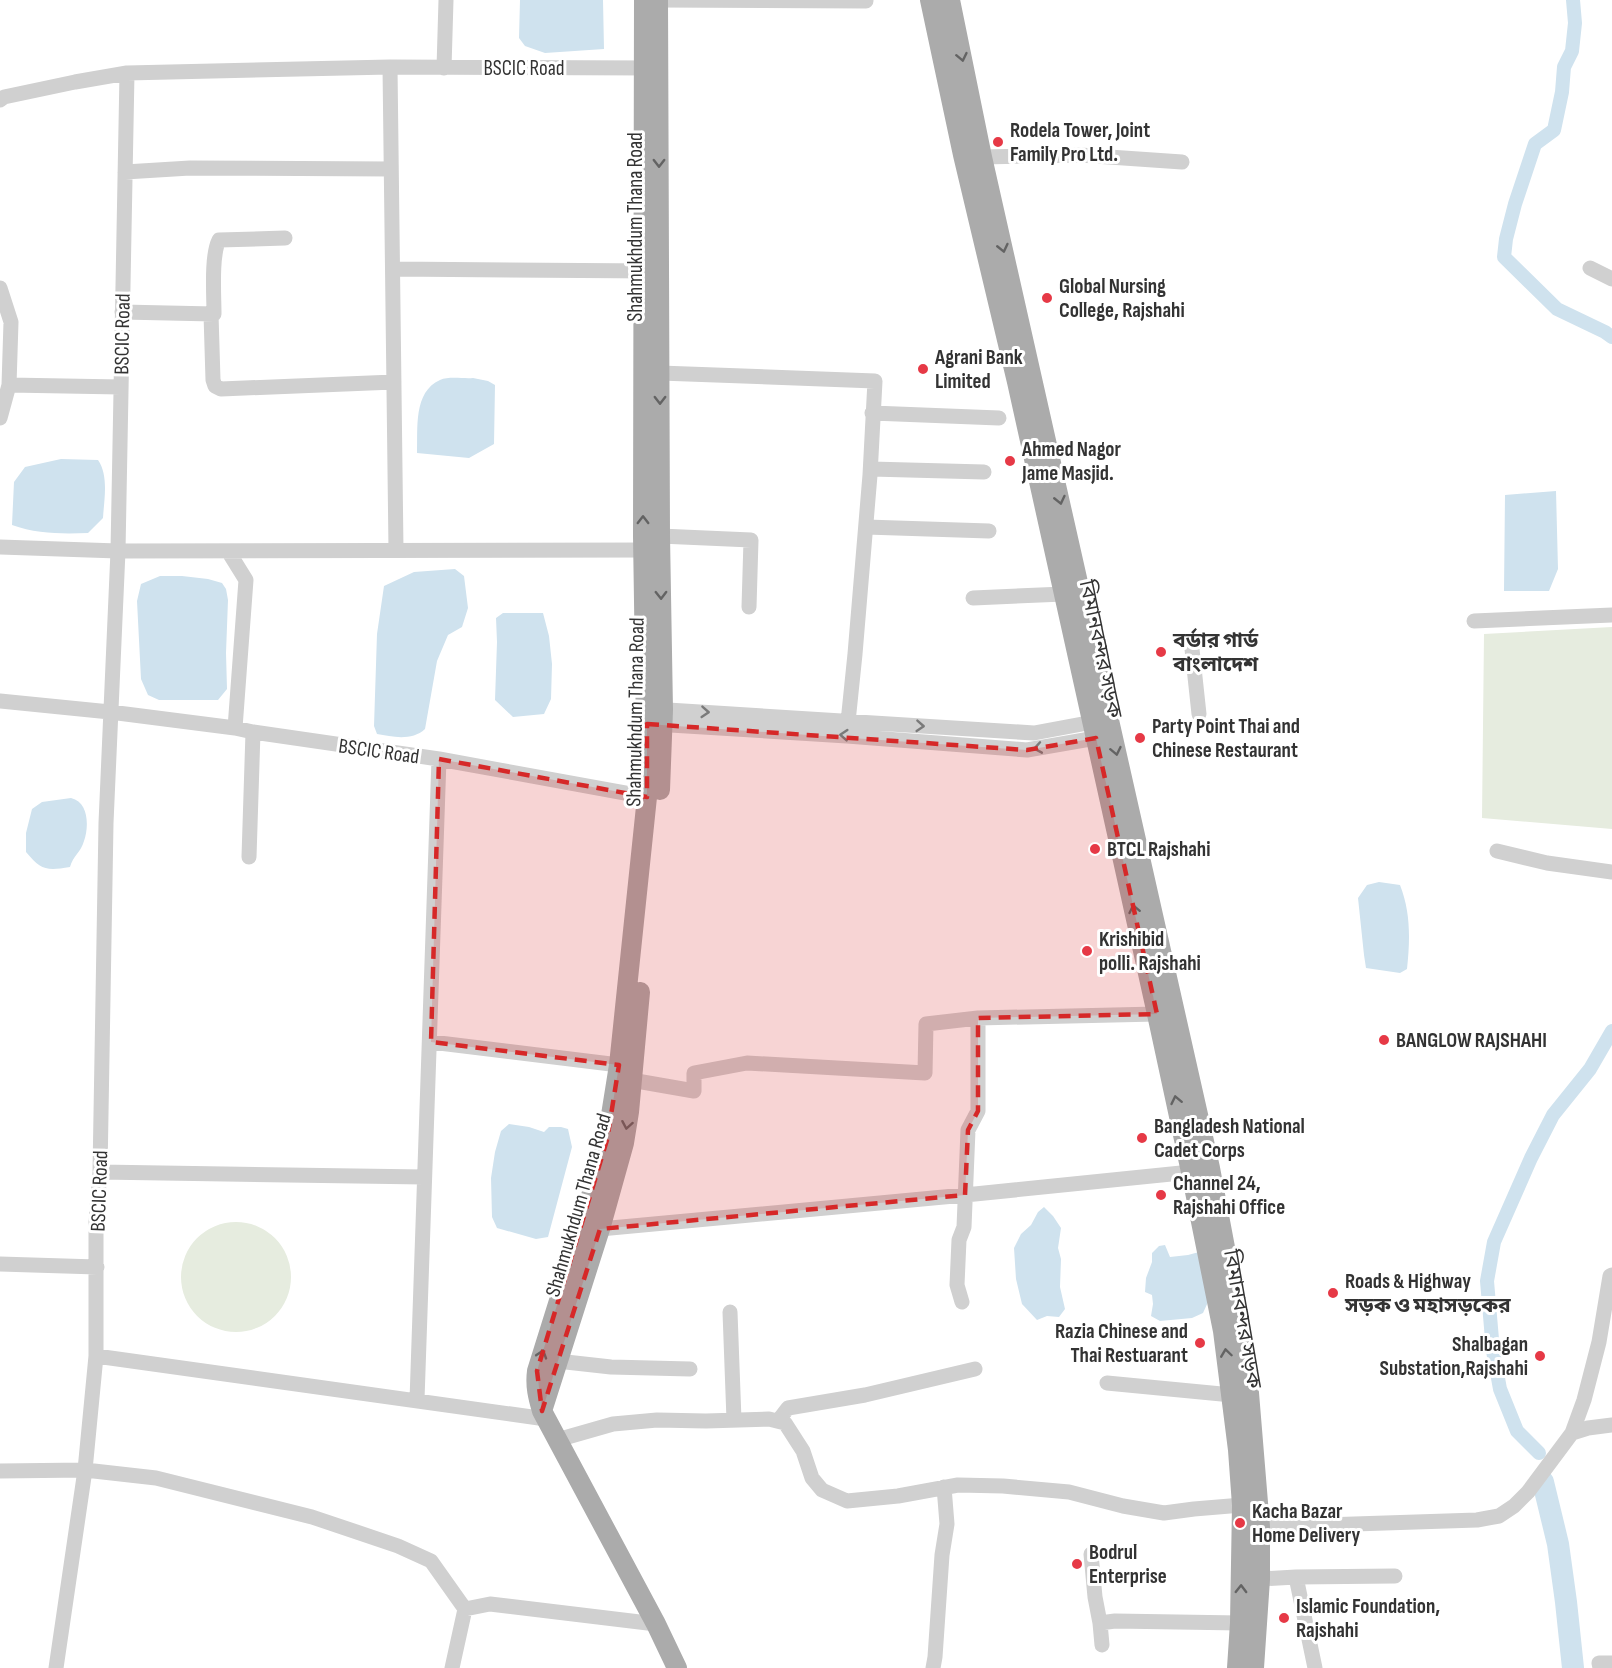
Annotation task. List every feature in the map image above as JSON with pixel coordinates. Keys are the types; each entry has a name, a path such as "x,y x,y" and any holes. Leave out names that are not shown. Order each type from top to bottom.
{"main road":[{"name":"Shahmukhdum Thana Road","path":"644,0 651,68 655,717 659,797 625,1072 583,1224 537,1371 536,1390 544,1415 656,1624 677,1668"},
{"name":"Shahmukhdum Thana Road","path":"651,68 658,0"},
{"name":"বিমানবন্দর সড়ক","path":"930,0 1094,730 1123,823 1210,1168 1240,1327 1249,1393 1260,1527 1260,1579 1254,1668"},
{"name":"বিমানবন্দর সড়ক","path":"954,4 982,157 1123,823 1157,1014 1223,1331 1232,1395 1242,1505 1237,1668"},
{"name":"Shahmukhdum Thana Road","path":"652,271 660,373 655,546"},
{"name":"Shahmukhdum Thana Road","path":"544,1415 557,1361 600,1229 624,1143 629,1112 625,1072 646,797 655,717"}],"street":[{"path":"444,68 446,0"},
{"path":"658,0 870,0"},
{"path":"390,67 396,550"},
{"name":"BSCIC Road","path":"0,100 4,97 127,73 390,67 651,68"},
{"name":"BSCIC Road","path":"56,1668 85,1470 96,1356 96,1221 100,1172 106,823 118,551 127,73"},
{"path":"982,157 1080,155 1182,162"},
{"path":"125,172 190,168 392,169"},
{"path":"123,312 214,314 216,247 219,240 285,238"},
{"path":"1590,268 1612,279"},
{"path":"393,269 652,271"},
{"path":"0,288 11,322 9,385 0,418"},
{"path":"211,314 213,380 215,386 221,389 394,382"},
{"path":"660,373 875,381 871,469 848,722"},
{"path":"9,385 121,387"},
{"path":"872,414 999,418"},
{"path":"871,469 984,472"},
{"path":"866,527 988,531"},
{"path":"0,547 118,551 396,550 655,546 751,540 749,607"},
{"path":"228,551 246,580 235,728"},
{"path":"973,598 1064,594"},
{"path":"1474,621 1612,615"},
{"path":"1192,649 1199,714"},
{"name":"BSCIC Road","path":"0,701 110,711 235,728 440,759 646,797"},
{"path":"655,717 848,722 1034,733 1094,730"},
{"path":"655,717 847,736 1027,750 1094,730"},
{"path":"249,857 253,732"},
{"path":"417,1400 440,759"},
{"path":"1497,851 1547,862 1612,872"},
{"path":"430,1041 625,1072 694,1091 694,1073 747,1063 925,1073 926,1024 978,1018 1157,1014"},
{"path":"962,1302 957,1285 959,1240 963,1227 968,1130 978,1111 978,1018"},
{"path":"100,1172 424,1177"},
{"path":"600,1229 1191,1172"},
{"path":"0,1264 97,1267"},
{"path":"1260,1527 1477,1520 1499,1516 1514,1506 1572,1433 1584,1400 1599,1342 1611,1274"},
{"path":"730,1312 734,1420"},
{"path":"96,1356 544,1415"},
{"path":"557,1361 611,1367 690,1369"},
{"path":"778,1421 788,1408 865,1395 975,1369"},
{"path":"1107,1383 1232,1395"},
{"path":"557,1440 613,1424 657,1420 769,1419 785,1423 803,1451 812,1478 822,1490 847,1501 898,1496 958,1485 1035,1488 1069,1492 1123,1506 1164,1513 1242,1505"},
{"path":"1572,1433 1587,1428 1612,1425"},
{"path":"0,1471 85,1470 156,1478 312,1517 398,1546 431,1561 465,1609 452,1668"},
{"path":"933,1668 942,1555 947,1524 944,1487"},
{"path":"1091,1554 1102,1645"},
{"path":"1260,1579 1395,1576"},
{"path":"1296,1577 1315,1668"},
{"path":"465,1609 490,1605 656,1624"},
{"path":"1100,1623 1115,1621 1240,1623"},
{"path":"1600,1668 1599,1663 1612,1663"}],"highlighted area":[{"path":"647,724 1027,750 1096,738 1157,1014 978,1018 978,1111 968,1130 965,1195 600,1229 542,1411 537,1371 607,1140 619,1065 431,1042 439,759 647,797"}],"shaded area":[{"path":"1612,627 1612,829 1482,818 1484,634"},
{"path":"236,1222 257,1226 275,1238 287,1256 291,1277 287,1298 275,1316 257,1328 236,1332 215,1328 197,1316 185,1298 181,1277 185,1256 197,1238 215,1226"}],"water":[{"path":"520,0 603,0 604,49 545,53 525,46 519,38"},
{"path":"473,378 495,385 494,444 469,458 417,453 419,412 425,393 440,380"},
{"path":"61,459 98,460 105,481 103,518 88,533 40,532 12,525 14,482 25,467"},
{"path":"1556,491 1558,569 1549,591 1504,591 1505,495"},
{"path":"455,569 464,576 468,608 462,627 448,635 437,661 425,729 408,737 377,734 374,726 377,634 384,586 414,572"},
{"path":"160,576 208,579 222,583 226,589 228,600 227,689 218,700 159,700 148,695 141,679 137,601 141,584"},
{"path":"503,613 543,613 549,636 552,664 551,699 544,714 513,717 495,700 496,618"},
{"path":"71,798 81,804 86,816 87,829 83,845 70,867 49,869 40,866 26,852 26,833 32,809 42,802"},
{"path":"1379,882 1400,885 1404,895 1409,927 1408,958 1407,969 1400,973 1366,968 1358,898 1367,885"},
{"path":"509,1124 544,1132 549,1127 568,1129 572,1147 548,1237 536,1239 497,1228 492,1217 491,1178 495,1152 501,1131"},
{"path":"1044,1207 1061,1228 1058,1248 1061,1259 1060,1287 1065,1309 1059,1317 1047,1316 1037,1320 1022,1304 1016,1279 1014,1248 1021,1234"},
{"path":"1165,1245 1170,1257 1199,1252 1208,1302 1203,1313 1192,1318 1160,1321 1151,1316 1152,1295 1145,1292 1146,1278 1152,1262 1152,1253 1159,1246"}],"waterway":[{"path":"1573,0 1575,23 1572,51 1564,67 1562,92 1554,130 1535,144 1515,204 1504,257 1557,309 1612,337"},
{"path":"1539,1453 1517,1431 1500,1389 1493,1351 1487,1281 1494,1242 1531,1158 1553,1115 1590,1069 1612,1031"},
{"path":"1543,1482 1558,1544 1573,1668"}],"place":[{"name":"Rodela Tower, Joint Family Pro Ltd.","path":"998,142"},
{"name":"Global Nursing College, Rajshahi","path":"1047,298"},
{"name":"Agrani Bank Limited","path":"923,369"},
{"name":"Ahmed Nagor Jame Masjid.","path":"1010,461"},
{"name":"বর্ডার গার্ড বাংলাদেশ","path":"1161,652"},
{"name":"Party Point Thai and Chinese Restaurant","path":"1140,738"},
{"name":"BTCL Rajshahi","path":"1095,849"},
{"name":"Krishibid polli. Rajshahi","path":"1087,951"},
{"name":"BANGLOW RAJSHAHI","path":"1384,1040"},
{"name":"Bangladesh National Cadet Corps","path":"1142,1138"},
{"name":"Channel 24, Rajshahi Office","path":"1161,1195"},
{"name":"Roads & Highway সড়ক ও মহাসড়কের","path":"1333,1293"},
{"name":"Razia Chinese and Thai Restuarant","path":"1200,1343"},
{"name":"Shalbagan Substation,Rajshahi","path":"1540,1356"},
{"name":"Kacha Bazar Home Delivery","path":"1240,1523"},
{"name":"Bodrul Enterprise","path":"1077,1564"},
{"name":"Islamic Foundation, Rajshahi","path":"1284,1618"}]}
